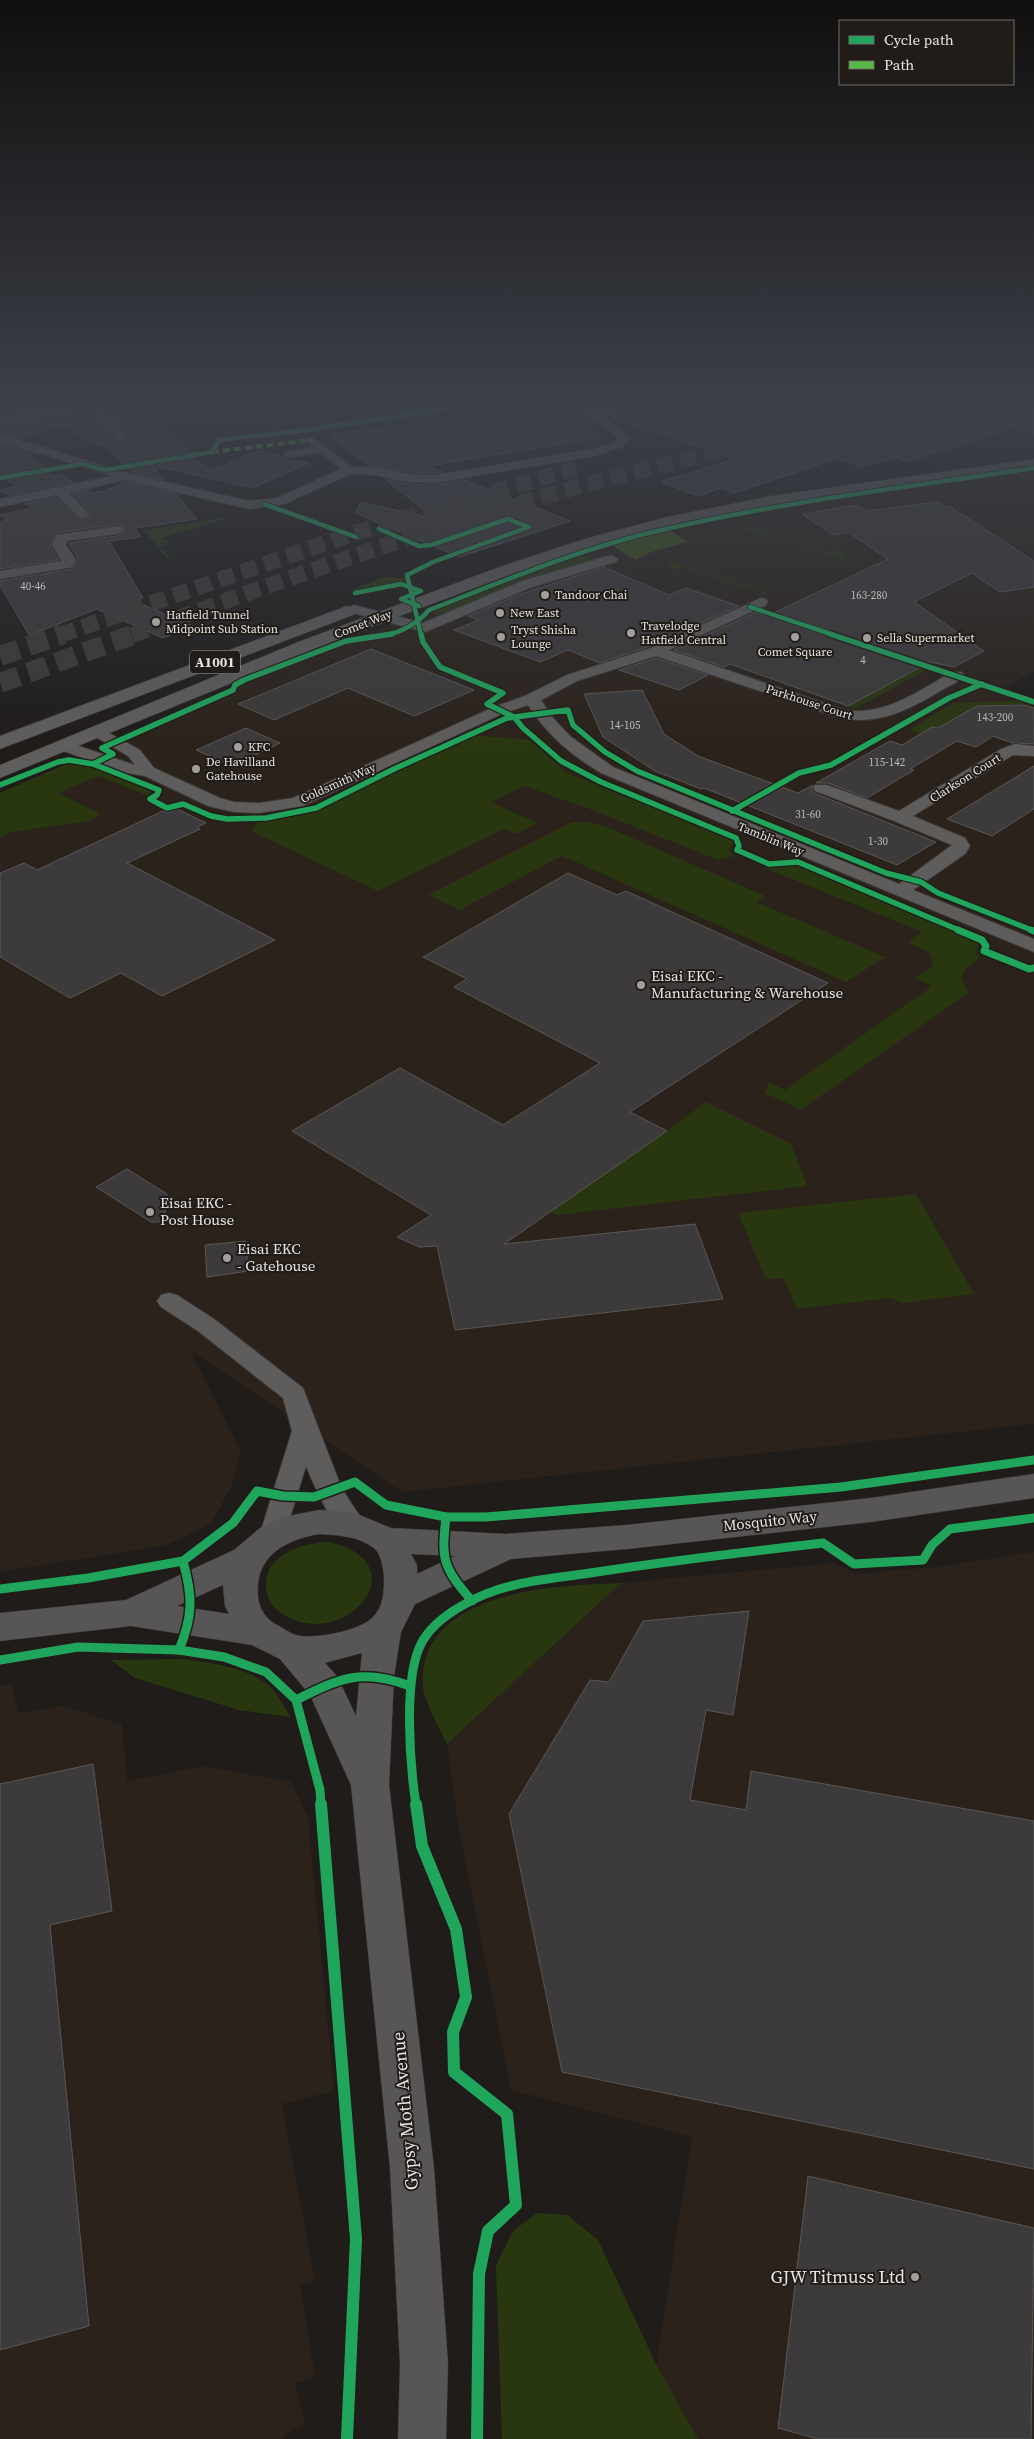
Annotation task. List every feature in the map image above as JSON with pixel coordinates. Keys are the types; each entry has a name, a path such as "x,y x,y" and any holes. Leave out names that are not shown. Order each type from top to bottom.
{"main road":[{"path":"511,552 595,528 639,519"},
{"name":"Comet Way","path":"0,772 64,739 100,733 220,681 382,617 543,557 652,525 683,519"},
{"name":"Comet Way","path":"0,744 75,713 255,647 284,633 441,576"},
{"name":"A1001","path":"255,647 288,642 350,620 382,617"},
{"path":"64,739 75,713"},
{"name":"A1001","path":"0,752 64,739"}],"street":[{"path":"0,575 68,564 69,560 59,545 60,538 118,530"},
{"path":"354,609 425,628 434,622 524,585 612,558 596,548 584,544"},
{"name":"Goldsmith Way","path":"64,739 128,769 148,771 214,802 234,807 280,806 297,802 494,712 532,698 572,678 656,651 761,602"},
{"name":"Parkhouse Court","path":"656,651 842,714 858,717 885,714 957,675"},
{"name":"Tamblin Way","path":"532,698 544,719 562,740 607,770 1034,946"},
{"name":"Goldsmith Way","path":"100,733 134,753 148,771"},
{"name":"Clarkson Court","path":"900,817 1007,752 1034,750"},
{"path":"821,788 953,838 961,846 954,854 900,891"},
{"path":"169,1301 206,1325 294,1394 305,1431 330,1492 352,1524"},
{"path":"272,1537 283,1496 305,1431"},
{"name":"Mosquito Way","path":"387,1540 506,1547 627,1537 871,1510 1034,1486"},
{"path":"0,1627 131,1613 258,1632 292,1649 324,1650 352,1645 384,1629 395,1613 401,1596 400,1565 387,1540 352,1524 319,1522 295,1526 272,1537 246,1559 131,1613"},
{"name":"Mosquito Way","path":"401,1596 506,1547"},
{"path":"246,1559 240,1585 242,1606 258,1632"},
{"name":"Gypsy Moth Avenue","path":"384,1629 376,1676 370,1785 412,2168 424,2364 422,2439"},
{"name":"Gypsy Moth Avenue","path":"292,1649 324,1686 370,1785"}],"shaded area":[{"path":"739,519 1034,519 1034,672 996,692 1034,706 1034,1424 402,1492 190,1350 241,1452 231,1487 211,1524 167,1545 0,1572 0,793 71,762 137,729 328,648 559,561 616,543"},
{"path":"1034,1552 1034,2439 698,2439 656,2365 692,2137 511,2090 458,1824 447,1744 621,1583 834,1563 856,1574 944,1566"},
{"path":"12,1684 18,1713 65,1706 122,1725 127,1781 203,1766 291,1782 308,1817 334,2091 282,2104 315,2281 300,2286 315,2377 295,2383 305,2424 284,2435 284,2439 0,2439 0,1686"}],"green space":[{"path":"225,519 162,538 170,542 160,547 170,557 167,558 144,530"},
{"path":"746,527 769,529 762,533 829,553 836,550 843,553 845,557 836,563 834,562 841,559 745,529 736,531"},
{"path":"671,531 688,542 651,552 635,560 613,546 616,543"},
{"path":"580,555 598,558 595,561 512,586 438,616 433,613 436,610 503,582"},
{"path":"675,557 679,557 672,561 769,593 766,594 683,566 675,570 667,563"},
{"path":"385,577 404,578 406,580 370,591 350,590"},
{"path":"915,666 926,670 854,709 847,706 913,671"},
{"path":"1019,701 1026,704 977,706 938,728 932,727 921,734 909,730 953,703"},
{"path":"472,735 530,740 567,773 731,839 734,843 728,850 734,856 718,860 590,809 524,786 491,802 537,823 517,834 504,829 378,891 253,832 256,823 317,810"},
{"path":"71,762 101,770 138,784 151,793 146,795 99,776 58,793 99,813 99,816 89,821 12,832 0,837 0,793"},
{"path":"572,822 587,822 605,826 765,896 756,902 885,957 846,982 562,856 459,910 428,895"},
{"path":"795,865 979,941 976,954 981,956 966,969 961,978 968,993 801,1110 765,1093 769,1082 785,1090 932,986 915,978 933,966 929,952 908,943 922,932 765,868"},
{"path":"706,1102 791,1144 807,1186 557,1215 551,1212 667,1131"},
{"path":"916,1194 974,1294 903,1303 890,1298 797,1309 783,1278 766,1279 738,1213"},
{"path":"329,1542 357,1553 370,1569 371,1586 362,1602 346,1616 325,1623 302,1622 278,1611 268,1598 266,1588 267,1576 271,1567 278,1559 297,1548"},
{"path":"621,1583 447,1744 429,1708 423,1688 427,1656 442,1631 465,1613 494,1600 527,1592 561,1587"},
{"path":"184,1659 232,1668 256,1677 274,1691 291,1717 239,1710 135,1678 111,1660"},
{"path":"537,2213 567,2215 598,2240 656,2364 698,2439 502,2439 496,2265 513,2231"}],"building":[{"path":"5,519 79,519 85,521 87,519 197,519 135,528 141,537 109,541 143,598 134,601 193,626 163,638 97,609 29,635 0,585 0,581 73,569 78,559 69,543 123,535 126,529 123,525 118,524 56,533 50,546 59,560 0,569 0,522 7,520"},
{"path":"370,519 564,519 570,521 459,557"},
{"path":"809,519 969,519 1034,561 1034,587 1000,592 972,573 914,602 984,651 954,667 930,662 848,706 730,664 724,667 674,650 756,612 767,616 888,559 848,532 833,535"},
{"path":"604,567 669,595 686,588 739,606 650,646 600,663 568,650 540,662 454,630 479,620 468,616 515,596"},
{"path":"371,649 474,690 414,716 348,688 274,720 238,704"},
{"path":"656,658 708,675 679,690 619,670"},
{"path":"642,690 664,734 698,756 798,793 813,785 811,789 814,793 936,842 897,865 704,788 701,789 655,771 603,737 584,694"},
{"path":"1024,705 1034,708 1034,744 1012,743 993,736 976,747 957,741 867,798 828,783 816,783 890,741 902,745 932,727 938,728 977,706"},
{"name":"KFC","path":"246,728 280,743 251,757 247,755 227,764 196,750"},
{"path":"1034,766 1034,809 992,836 947,819"},
{"path":"177,809 206,823 197,827 200,829 127,863 275,940 162,996 121,973 70,998 0,957 0,873 24,863 37,870 163,811 168,813"},
{"path":"568,873 617,895 626,891 828,983 630,1112 667,1131 504,1244 695,1224 723,1299 455,1330 437,1246 419,1247 397,1237 431,1215 292,1131 400,1068 503,1125 600,1063 454,987 467,979 423,957"},
{"name":"Eisai EKC - Post House","path":"127,1169 167,1194 164,1222 151,1222 96,1187"},
{"name":"Eisai EKC - Gatehouse","path":"246,1241 248,1271 207,1277 205,1245"},
{"path":"749,1611 733,1715 706,1710 690,1800 746,1810 751,1771 1034,1821 1034,2169 562,2072 509,1814 590,1680 609,1682 643,1621"},
{"path":"93,1764 112,1911 50,1925 89,2326 0,2350 0,1784"},
{"name":"GJW Titmuss Ltd","path":"808,2176 1034,2228 1031,2439 818,2439 778,2428"}],"tunnel":[{"path":"60,635 358,532 403,519"},
{"path":"132,635 355,556 469,519"},
{"path":"0,656 63,634"},
{"path":"0,683 135,634"}],"cycle path":[{"path":"305,519 356,537"},
{"path":"379,529 419,546 431,545 508,519 529,527 433,562 407,575 423,642 440,667 503,693 487,704 514,717 523,728 561,761 601,782 736,838 739,846 737,850 769,864 798,862 982,940 986,946 984,951 1029,969 1034,968"},
{"path":"0,785 58,762 69,760 93,764 113,754 102,748 233,690 235,685 244,680 346,641 392,634 422,619 429,610 558,560 656,531 716,519"},
{"path":"355,593 401,584 421,591 401,599 419,606"},
{"path":"750,607 1034,702"},
{"path":"732,811 799,773 831,765 949,698 982,684"},
{"path":"93,764 159,790 157,795 150,799 167,808 183,804 211,816 227,819 266,818 316,808 394,769 507,718 568,710 573,725 605,752 637,771 886,873 921,882 938,893 1034,931"},
{"path":"0,1589 88,1578 183,1561 233,1523 257,1491 283,1496 314,1497 355,1482 386,1505 446,1517 486,1517 841,1487 1034,1460"},
{"path":"446,1517 443,1545 445,1563 453,1579 472,1601"},
{"path":"477,2439 479,2274 488,2231 516,2205 507,2114 454,2072 453,2032 466,1997 456,1929 422,1846 413,1783 410,1686 420,1645 431,1628 441,1619 472,1601 514,1585 634,1566 823,1543 854,1564 923,1560 932,1545 950,1529 1034,1518"},
{"path":"179,1650 188,1626 192,1606 190,1586 183,1561"},
{"path":"0,1660 78,1647 179,1650 224,1657 266,1672 296,1700 320,1790 356,2239 347,2439"},
{"path":"296,1700 335,1682 355,1676 381,1677 410,1686"}],"place":[{"name":"Tandoor Chai","path":"545,595"},
{"name":"New East","path":"500,613"},
{"name":"Hatfield Tunnel Midpoint Sub Station","path":"156,622"},
{"name":"Travelodge Hatfield Central","path":"631,633"},
{"name":"Tryst Shisha Lounge","path":"501,637"},
{"name":"Comet Square","path":"795,637"},
{"name":"Sella Supermarket","path":"867,638"},
{"name":"KFC","path":"238,747"},
{"name":"De Havilland Gatehouse","path":"196,769"},
{"name":"Eisai EKC - Manufacturing & Warehouse","path":"641,985"},
{"name":"Eisai EKC - Post House","path":"150,1212"},
{"name":"Eisai EKC - Gatehouse","path":"227,1258"},
{"name":"GJW Titmuss Ltd","path":"915,2277"}]}
